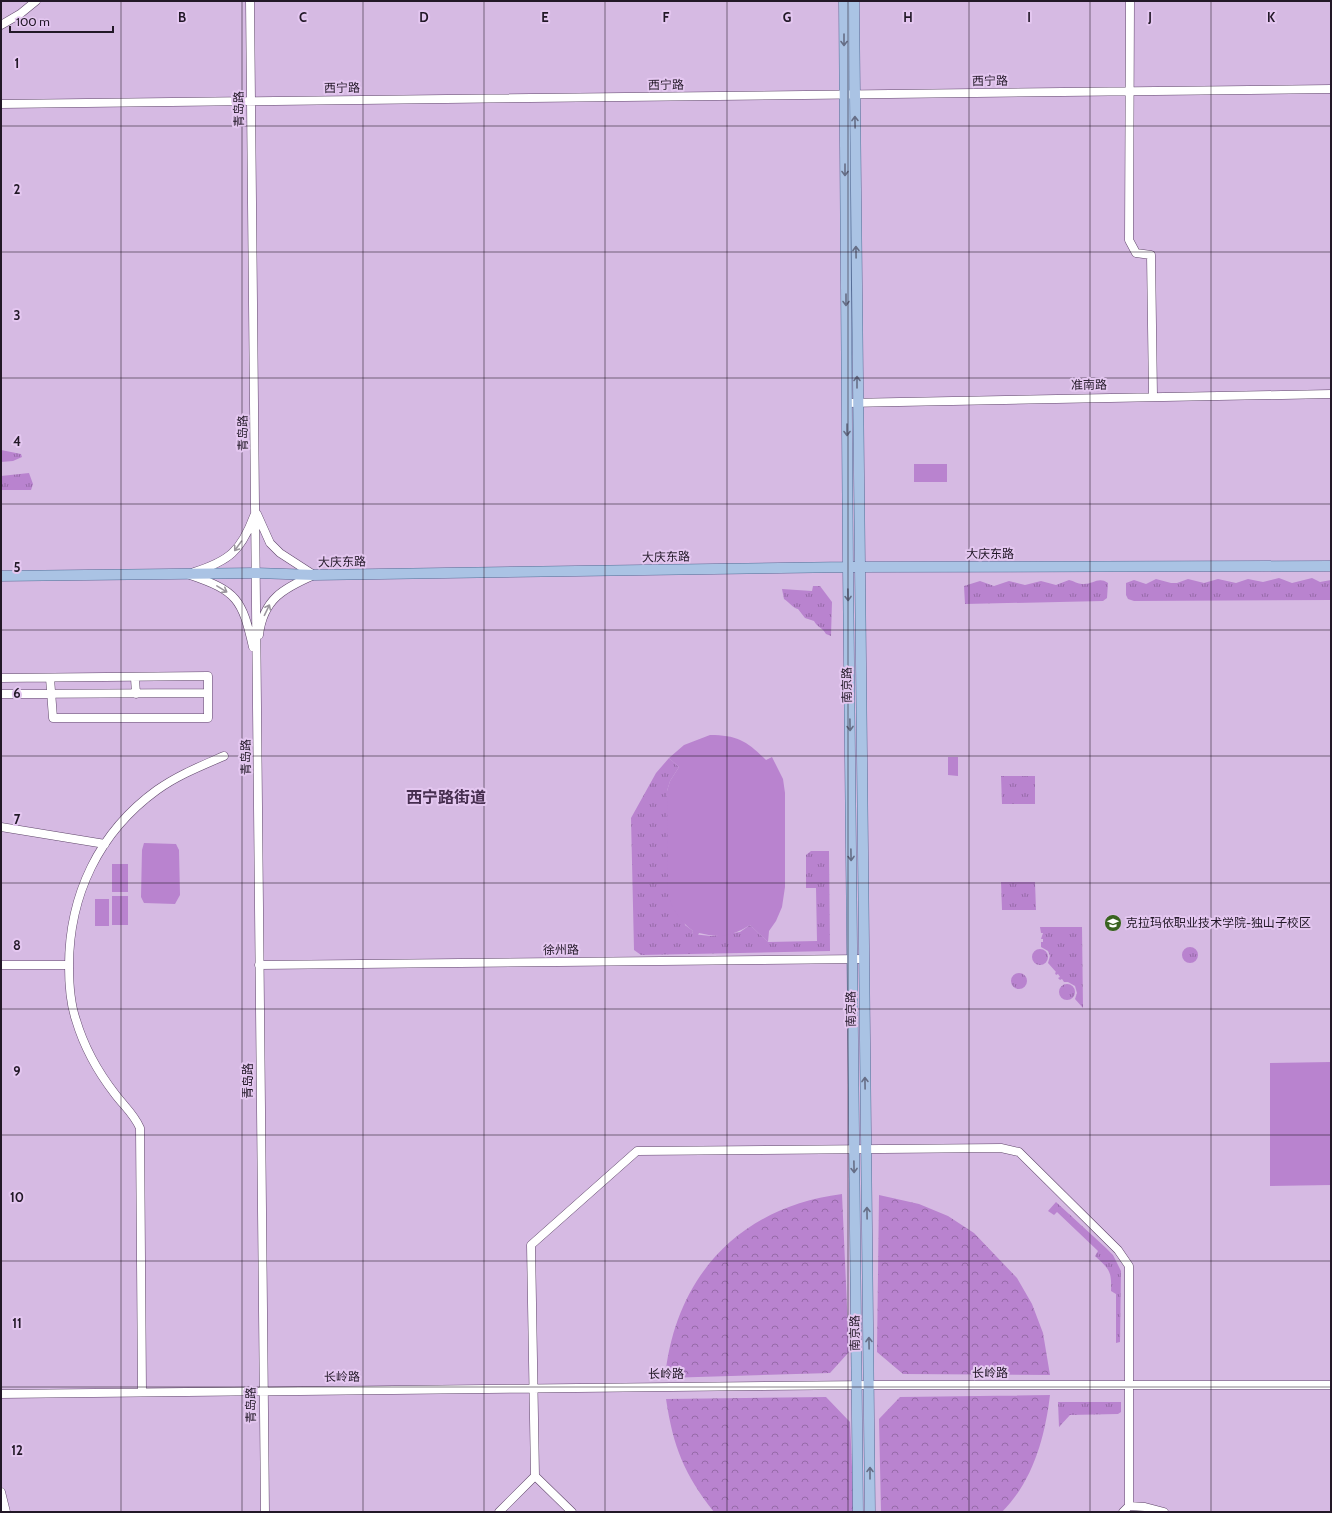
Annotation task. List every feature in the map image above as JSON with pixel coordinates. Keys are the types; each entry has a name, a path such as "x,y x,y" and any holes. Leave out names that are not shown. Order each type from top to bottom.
{"main road":[{"path":"844,1 850,95"},
{"path":"852,402 850,95 854,1"},
{"name":"南京路","path":"852,402 860,567 859,629 870,1512"},
{"name":"南京路","path":"852,402 848,567 858,1512"},
{"name":"大庆东路","path":"1,576 256,573 315,575 848,567 1331,566"}],"street":[{"path":"1,25 20,14 36,1"},
{"name":"青岛路","path":"250,1 265,1512"},
{"path":"1130,1 1130,240 1136,253 1151,255 1153,396"},
{"name":"西宁路","path":"1,103 1331,89"},
{"name":"准南路","path":"852,402 1331,394"},
{"path":"186,574 218,564 230,556 238,548 249,529 256,512"},
{"path":"256,512 270,543 280,553 315,575"},
{"path":"186,574 211,582 226,590 237,600 244,612 256,662"},
{"path":"256,662 260,632 272,601 281,591 315,575"},
{"path":"1,678 50,678 135,678 208,676 208,718 53,718 50,678"},
{"path":"135,678 136,694"},
{"path":"1,694 208,693"},
{"path":"142,1392 140,1128 135,1118 100,1074 88,1050 76,1020 71,998 69,965 72,919 80,891 94,861 105,844 132,810 157,790 186,772 224,756"},
{"path":"1,827 105,844"},
{"name":"徐州路","path":"259,965 863,958"},
{"path":"1,966 69,965"},
{"path":"572,1512 535,1476 532,1245 637,1151 1001,1148 1019,1152 1118,1250 1129,1266 1130,1506"},
{"name":"长岭路","path":"1,1394 534,1387 1331,1384"},
{"path":"499,1512 535,1476"},
{"path":"1,1492 6,1512"},
{"path":"1123,1512 1130,1506 1145,1507 1164,1512"}],"green space":[{"path":"1,450 21,454 22,457 13,461 1,462"},
{"path":"914,464 947,464 947,482 914,482"},
{"path":"29,473 33,484 31,490 1,490 1,476"},
{"path":"1279,578 1292,583 1312,578 1320,582 1331,580 1331,600 1134,601 1128,599 1126,595 1126,583 1134,580 1146,584 1156,579 1171,583 1177,583 1188,579 1204,583 1218,579 1236,583 1248,579 1263,582"},
{"path":"1069,580 1079,584 1086,584 1101,580 1104,581 1108,583 1107,598 1103,601 965,604 964,586 980,581 994,586 1009,581 1025,585 1041,581 1056,585"},
{"path":"813,586 820,586 832,602 831,636 826,634 814,621 805,618 798,609 784,599 782,589 812,591"},
{"path":"710,735 727,736 741,740 753,748 766,760 772,757 783,779 785,793 785,887 782,907 776,921 769,931 768,942 750,925 732,934 719,936 699,933 697,937 692,934 693,931 684,923 674,910 668,893 667,791 670,781 679,767 669,758 684,745"},
{"path":"948,757 958,757 958,776 948,775"},
{"path":"669,758 679,767 670,781 667,791 685,925 693,931 692,934 711,936 740,932 750,925 768,942 817,941 816,888 806,888 806,855 811,851 829,851 830,951 641,955 634,950 631,818 656,773"},
{"path":"1001,776 1035,776 1035,804 1002,804"},
{"path":"144,843 176,844 179,850 180,895 175,904 144,903 141,897 142,850"},
{"path":"112,864 128,864 128,892 112,892"},
{"path":"1001,882 1035,882 1036,910 1002,910"},
{"path":"112,896 128,896 128,925 112,925"},
{"path":"95,899 109,899 109,926 95,926"},
{"path":"1040,927 1082,927 1083,1008 1075,999 1077,993 1075,986 1068,982 1064,982 1062,979 1060,980 1058,978 1060,977 1058,974 1056,975 1056,972 1048,963 1050,956 1048,951 1041,947 1041,942 1043,942 1043,939 1041,939 1043,933 1041,933"},
{"path":"1190,947 1197,952 1198,955 1193,962 1190,963 1183,958 1182,955 1187,948"},
{"path":"1040,949 1047,954 1048,957 1043,964 1040,965 1033,960 1032,957 1037,950"},
{"path":"1019,973 1026,978 1027,981 1022,988 1019,989 1012,984 1011,981 1016,974"},
{"path":"1067,984 1074,989 1075,992 1070,999 1067,1000 1060,995 1059,992 1064,985"},
{"path":"1331,1062 1331,1185 1270,1186 1270,1063"},
{"path":"842,1194 849,1352 830,1373 665,1378 671,1341 683,1308 699,1278 719,1253 744,1231 773,1214 806,1201"},
{"path":"879,1195 919,1204 948,1216 974,1233 1017,1278 1032,1304 1043,1333 1050,1375 903,1374 877,1352"},
{"path":"1056,1202 1113,1255 1121,1271 1120,1342 1116,1343 1116,1294 1111,1291 1109,1271 1095,1256 1098,1251 1057,1212 1054,1215 1048,1211"},
{"path":"1050,1395 1045,1427 1036,1458 1022,1487 1002,1512 881,1512 879,1419 900,1397"},
{"path":"826,1397 850,1422 854,1512 714,1512 695,1485 681,1459 672,1431 666,1399"},
{"path":"1058,1402 1121,1402 1121,1412 1118,1414 1070,1415 1059,1427"}],"place":[{"name":"克拉玛依职业技术学院-独山子校区","path":"1113,923"}],"district":[{"name":"西宁路街道","path":"446,797"}]}
